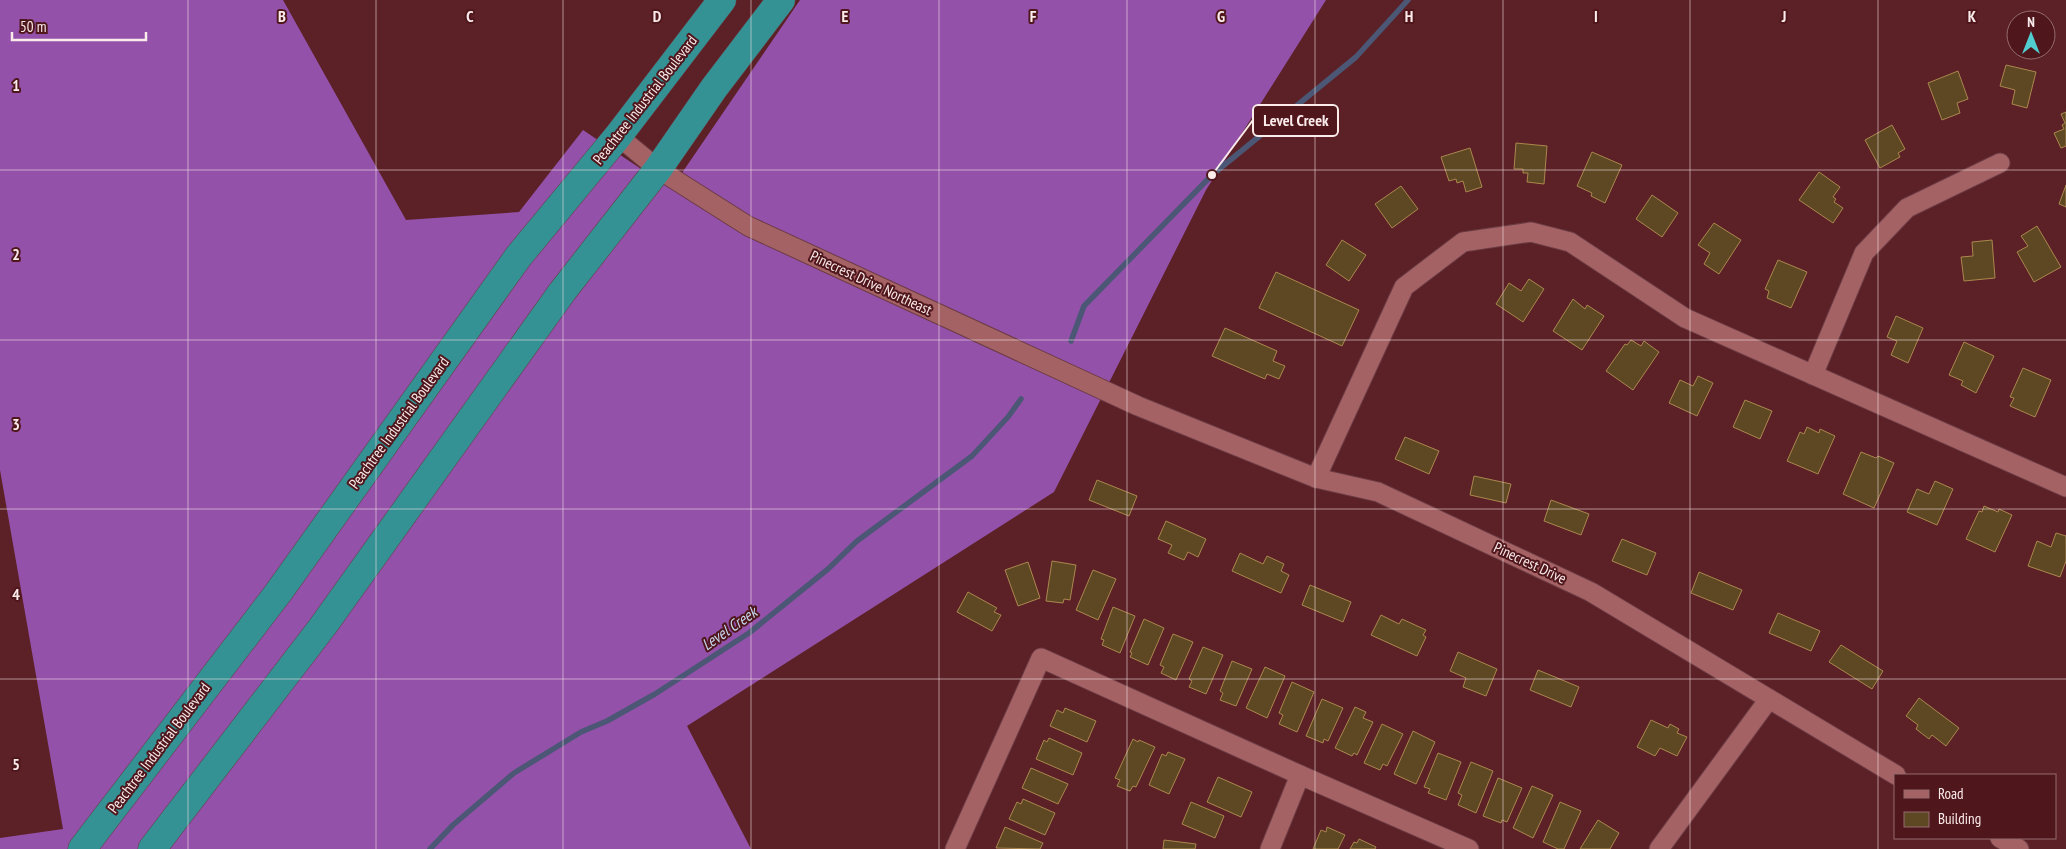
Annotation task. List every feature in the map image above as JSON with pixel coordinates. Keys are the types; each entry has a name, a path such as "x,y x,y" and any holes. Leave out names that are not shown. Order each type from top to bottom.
{"highway":[{"name":"Peachtree Industrial Boulevard","path":"82,849 278,593 518,257 618,136 722,0"},
{"path":"152,849 322,626 562,292 658,168 714,88 781,0"}],"street":[{"name":"Pinecrest Drive Northeast","path":"618,136 658,168 748,226 1138,406"},
{"path":"1813,375 1864,253 1907,208 2000,163"},
{"path":"1316,478 1404,287 1463,242 1531,232 1570,242 1685,318 2066,488"},
{"name":"Pinecrest Drive","path":"1138,406 1316,478 1378,492 1591,592 1894,774"},
{"path":"955,849 1041,658 1469,849"},
{"path":"1659,849 1770,699"},
{"path":"1270,849 1300,775"},
{"path":"2002,839 2019,849"}],"shaded area":[{"path":"0,0 283,0 406,220 519,212 583,130 671,189 800,0 1326,0 1206,190 1054,492 687,726 751,849 0,849 0,838 63,829 0,470"}],"building":[{"path":"2006,65 2036,72 2027,108 2012,104 2015,90 2000,86"},
{"path":"1958,71 1968,99 1957,103 1960,113 1942,120 1928,83"},
{"path":"2066,112 2066,146 2061,148 2054,133 2064,129 2062,125 2065,123 2061,114"},
{"path":"1892,125 1905,149 1898,153 1900,157 1880,168 1865,140"},
{"path":"1516,143 1547,146 1544,184 1527,182 1528,173 1523,173 1523,169 1514,169"},
{"path":"1470,148 1482,187 1466,192 1463,181 1457,183 1456,179 1449,181 1441,157"},
{"path":"1592,152 1622,165 1605,203 1591,196 1592,193 1577,186"},
{"path":"1819,172 1840,187 1833,197 1836,199 1834,202 1843,208 1833,223 1799,200"},
{"path":"2066,185 2066,207 2059,204"},
{"path":"1401,186 1418,209 1392,228 1375,204"},
{"path":"1652,195 1678,213 1662,237 1636,219"},
{"path":"1714,223 1741,240 1719,274 1704,264 1710,253 1698,245"},
{"path":"2037,226 2061,267 2034,282 2017,252 2028,246 2021,236"},
{"path":"1342,240 1366,255 1349,281 1326,265"},
{"path":"1992,240 1995,278 1964,281 1961,257 1973,256 1972,242"},
{"path":"1778,260 1807,272 1791,308 1767,298 1769,291 1765,289"},
{"path":"1276,272 1359,310 1342,346 1259,308"},
{"path":"1529,279 1544,289 1523,322 1496,304 1509,283 1521,291"},
{"path":"1573,299 1585,309 1587,305 1604,316 1582,350 1553,331"},
{"path":"1896,316 1923,328 1908,363 1891,355 1897,341 1887,337"},
{"path":"1225,328 1277,351 1273,361 1285,366 1279,379 1267,374 1265,379 1212,356"},
{"path":"1631,340 1641,346 1644,341 1659,352 1633,390 1606,371 1625,344 1627,345"},
{"path":"1964,342 1994,356 1976,393 1961,385 1963,381 1949,375"},
{"path":"2023,368 2051,380 2035,417 2010,406 2014,398 2010,397"},
{"path":"1698,376 1713,383 1697,416 1669,403 1680,380 1693,386"},
{"path":"1745,400 1772,411 1760,439 1733,427"},
{"path":"1807,427 1819,433 1820,429 1835,436 1818,474 1787,461 1800,432 1804,434"},
{"path":"1405,437 1439,451 1429,474 1395,459"},
{"path":"1861,452 1876,458 1878,456 1894,463 1874,508 1843,494"},
{"path":"1474,476 1511,484 1506,503 1470,495"},
{"path":"1097,480 1137,496 1129,516 1089,500"},
{"path":"1935,481 1953,489 1937,525 1907,512 1917,489 1929,494"},
{"path":"1551,500 1589,514 1581,535 1544,521"},
{"path":"1984,506 1998,512 1999,509 2012,515 1995,552 1966,539 1979,511 1982,512"},
{"path":"1166,521 1206,539 1198,557 1188,552 1184,560 1168,553 1172,545 1158,539"},
{"path":"2056,533 2066,536 2066,561 2060,577 2028,566 2037,541 2051,547"},
{"path":"1622,539 1656,553 1647,575 1612,561"},
{"path":"1240,553 1263,564 1267,556 1284,564 1281,571 1289,575 1281,593 1232,571"},
{"path":"1052,561 1076,565 1070,600 1064,599 1063,603 1046,601"},
{"path":"1028,562 1040,598 1018,606 1005,570"},
{"path":"1093,570 1116,579 1098,620 1076,610"},
{"path":"1699,572 1742,590 1733,610 1691,593"},
{"path":"1310,585 1351,602 1343,622 1302,605"},
{"path":"968,592 997,608 994,612 1001,615 992,631 957,612"},
{"path":"1113,607 1135,616 1120,653 1102,645 1104,640 1101,639"},
{"path":"1778,613 1820,631 1811,651 1769,633"},
{"path":"1381,615 1399,624 1402,619 1426,630 1423,635 1426,637 1417,656 1371,635"},
{"path":"1144,619 1164,628 1148,665 1130,657 1132,653 1130,652"},
{"path":"1173,634 1193,642 1176,680 1161,673 1164,667 1160,665"},
{"path":"1841,645 1883,671 1872,689 1829,662"},
{"path":"1203,647 1223,655 1206,694 1189,687 1192,681 1189,679"},
{"path":"1458,652 1497,669 1486,696 1463,687 1466,678 1450,671"},
{"path":"1232,661 1252,669 1236,706 1220,700 1223,693 1220,691"},
{"path":"1265,667 1285,676 1267,718 1246,708"},
{"path":"1538,670 1579,687 1571,707 1530,690"},
{"path":"1292,682 1314,692 1297,732 1279,724 1283,715 1279,713"},
{"path":"1919,698 1959,728 1946,746 1932,735 1929,739 1916,729 1918,725 1906,716"},
{"path":"1322,699 1343,708 1328,741 1324,739 1323,743 1306,736"},
{"path":"1355,707 1366,712 1363,718 1373,722 1357,755 1354,753 1352,756 1335,748"},
{"path":"1065,708 1096,721 1087,742 1050,726 1057,710 1063,713"},
{"path":"1651,720 1668,728 1670,724 1679,729 1677,733 1687,737 1677,756 1660,748 1655,756 1637,747"},
{"path":"1382,724 1403,734 1387,766 1383,764 1380,770 1364,763"},
{"path":"1413,731 1435,742 1416,784 1394,774"},
{"path":"1049,738 1082,753 1073,775 1036,759 1044,740 1047,742"},
{"path":"1133,739 1155,747 1136,787 1133,786 1130,791 1117,786 1120,780 1115,778"},
{"path":"1168,752 1185,759 1169,794 1149,785 1162,754 1166,756"},
{"path":"1438,753 1461,762 1446,800 1428,793 1430,789 1424,787"},
{"path":"1471,762 1493,771 1476,813 1458,805 1462,795 1458,793"},
{"path":"1031,768 1068,784 1058,804 1022,788"},
{"path":"1218,777 1252,792 1241,817 1207,802"},
{"path":"1498,778 1522,788 1507,822 1502,820 1501,823 1483,816"},
{"path":"1532,786 1553,795 1533,838 1513,828"},
{"path":"1023,799 1055,813 1045,835 1009,819 1017,802 1021,804"},
{"path":"1191,802 1224,816 1215,838 1182,824"},
{"path":"1560,802 1581,811 1564,849 1558,849 1543,842"},
{"path":"1598,820 1619,833 1610,849 1580,849"},
{"path":"1005,827 1043,843 1040,849 996,848"},
{"path":"1327,827 1345,835 1338,849 1313,849 1321,830 1326,832"},
{"path":"1359,839 1376,847 1375,849 1350,849 1354,842 1357,843"},
{"path":"1164,840 1196,844 1195,849 1163,849"}],"waterway":[{"name":"Level Creek","path":"1071,341 1084,306 1212,175 1356,57 1408,0"},
{"name":"Level Creek","path":"430,849 453,825 514,773 581,732 607,721 655,694 749,633 828,569 857,541 972,456 1008,417 1021,399"}],"place":[{"name":"Level Creek","path":"1212,175"}]}
